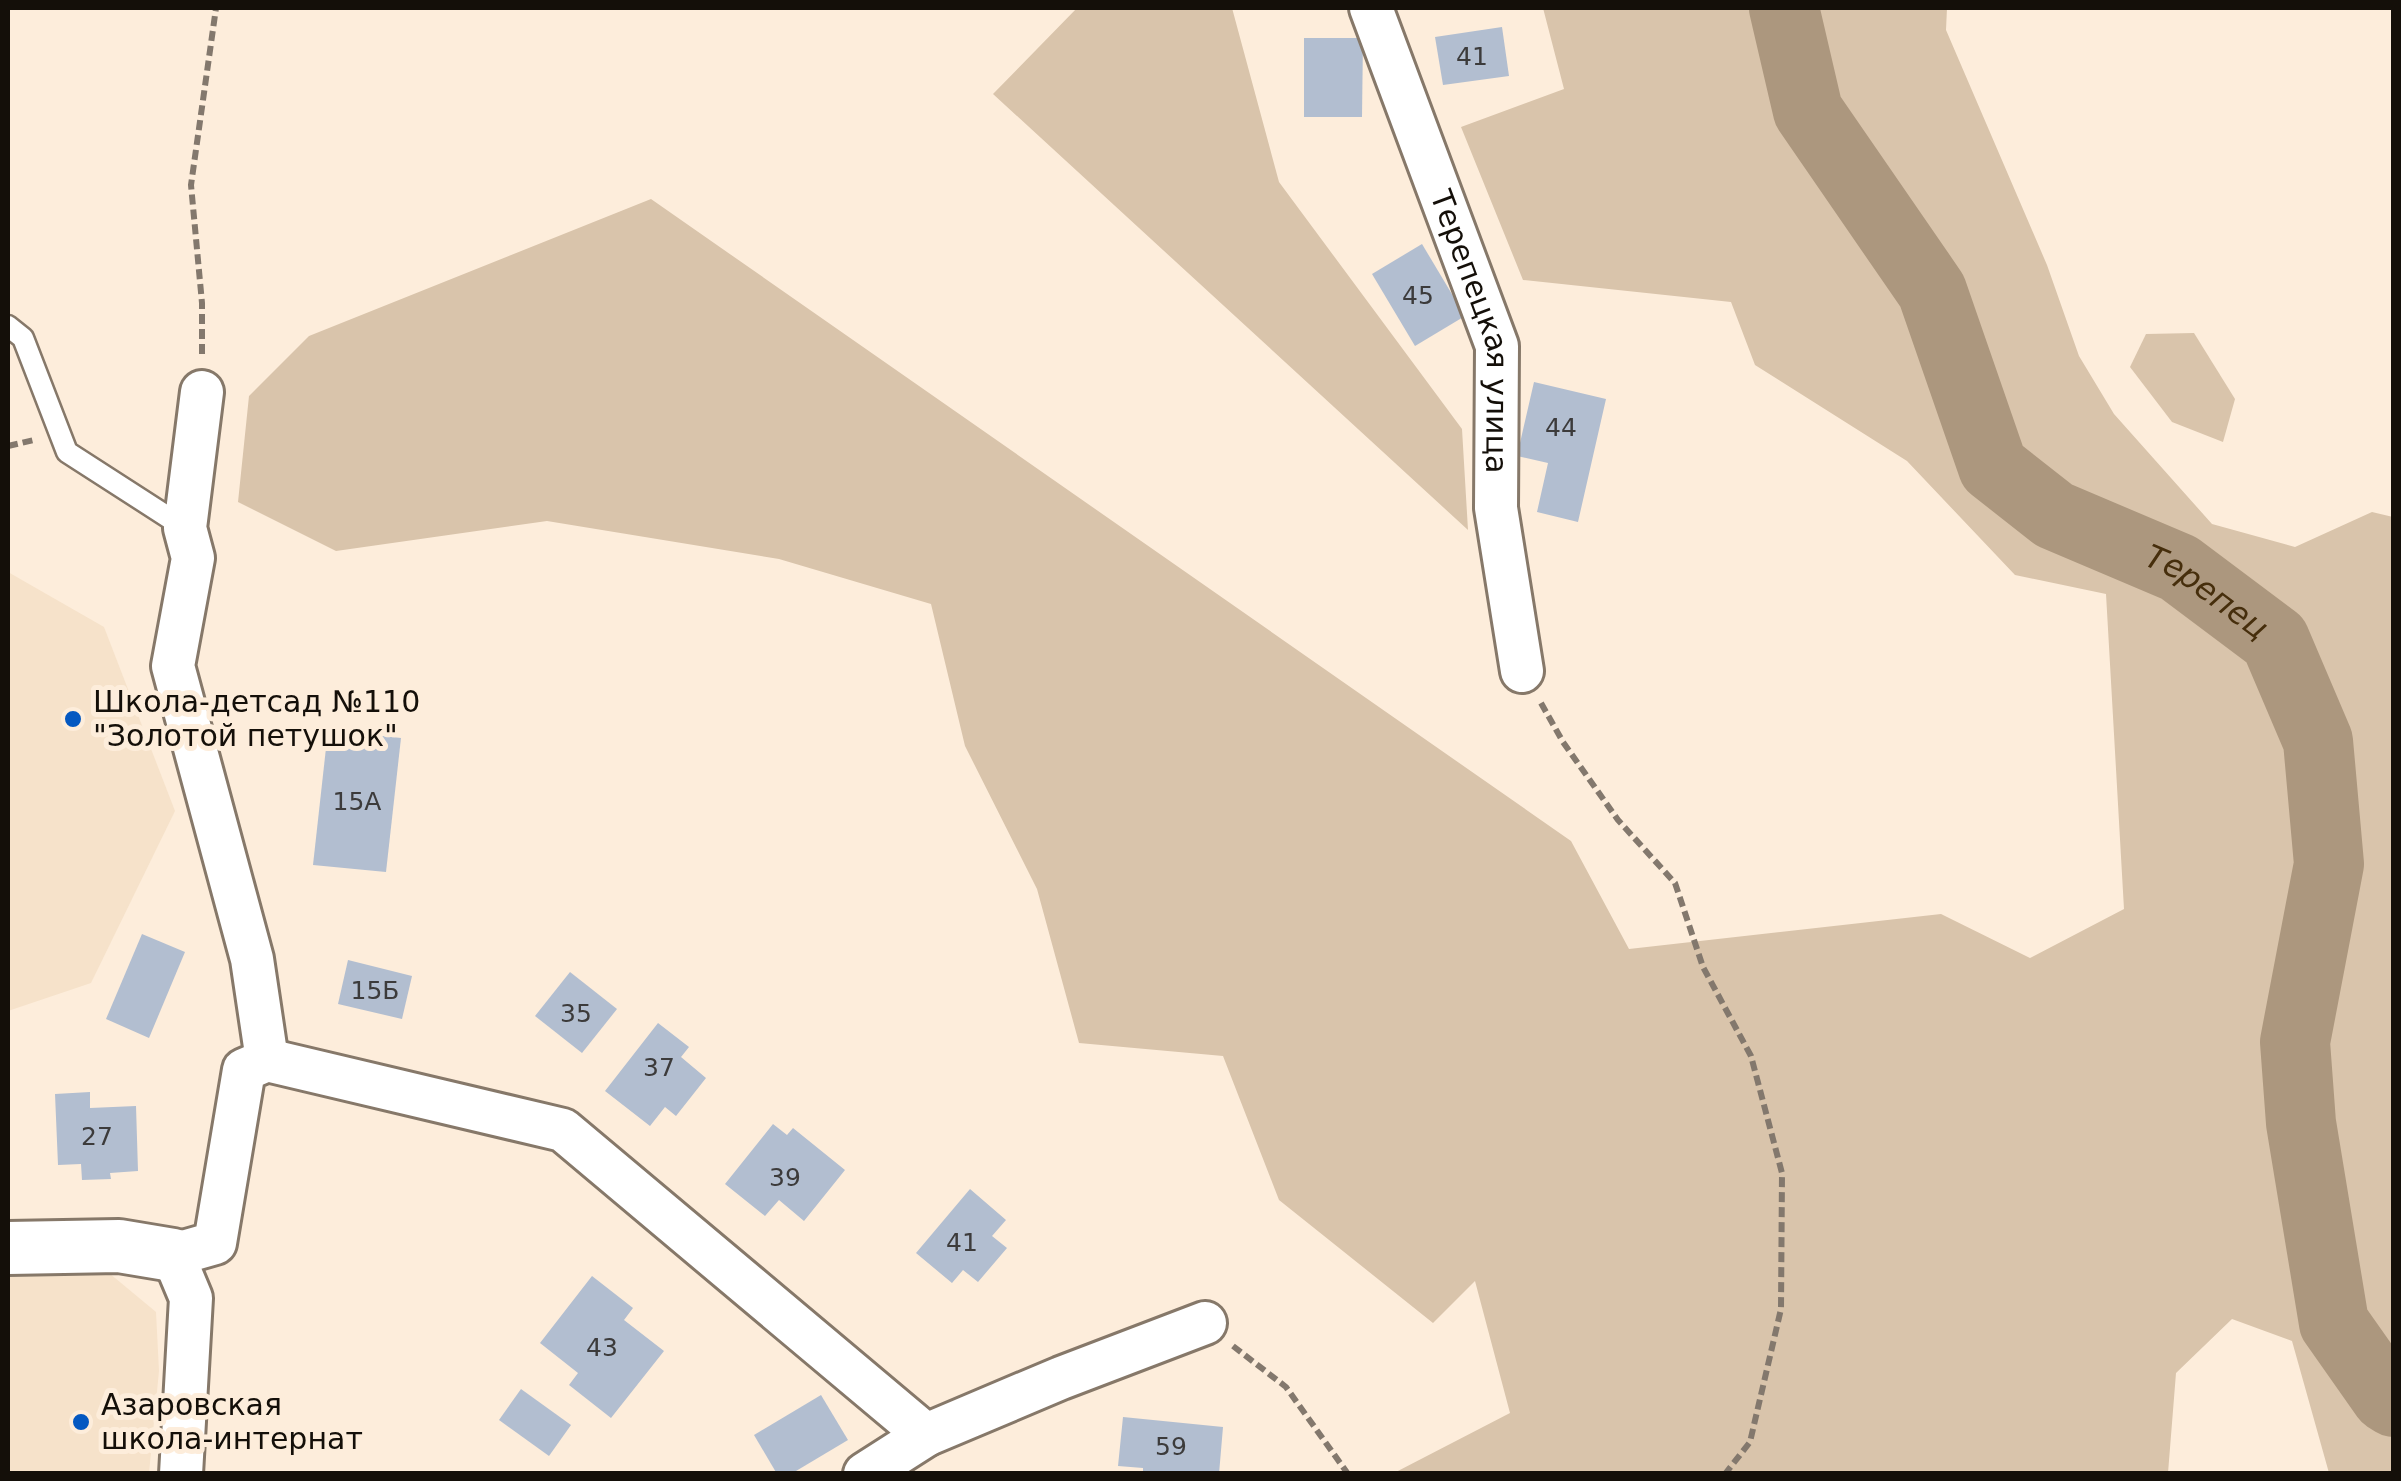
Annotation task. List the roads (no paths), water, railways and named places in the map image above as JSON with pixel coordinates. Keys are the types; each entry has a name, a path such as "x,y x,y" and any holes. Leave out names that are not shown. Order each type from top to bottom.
{"street":[{"name":"Терепецкая улица","path":"1370,8 1498,346 1496,508 1522,671"},
{"path":"202,392 185,528 193,558 173,666 252,959 266,1060"},
{"path":"8,1248 119,1246 173,1256 216,1243 244,1070 266,1060 563,1130 926,1435"},
{"path":"173,1256 190,1298 181,1474"},
{"path":"865,1474 926,1435 1204,1324"}],"lane":[{"path":"8,326 23,338 67,452 185,528"}],"waterway":[{"name":"Терепец","path":"1784,8 1808,111 1932,291 1993,467 2054,515 2179,568 2275,640 2318,741 2329,864 2295,1042 2301,1123 2334,1323 2386,1397 2394,1402"}],"place":[{"name":"Школа-детсад №110 \"Золотой петушок\"","path":"73,719"},
{"name":"Азаровская школа-интернат","path":"81,1422"}]}
